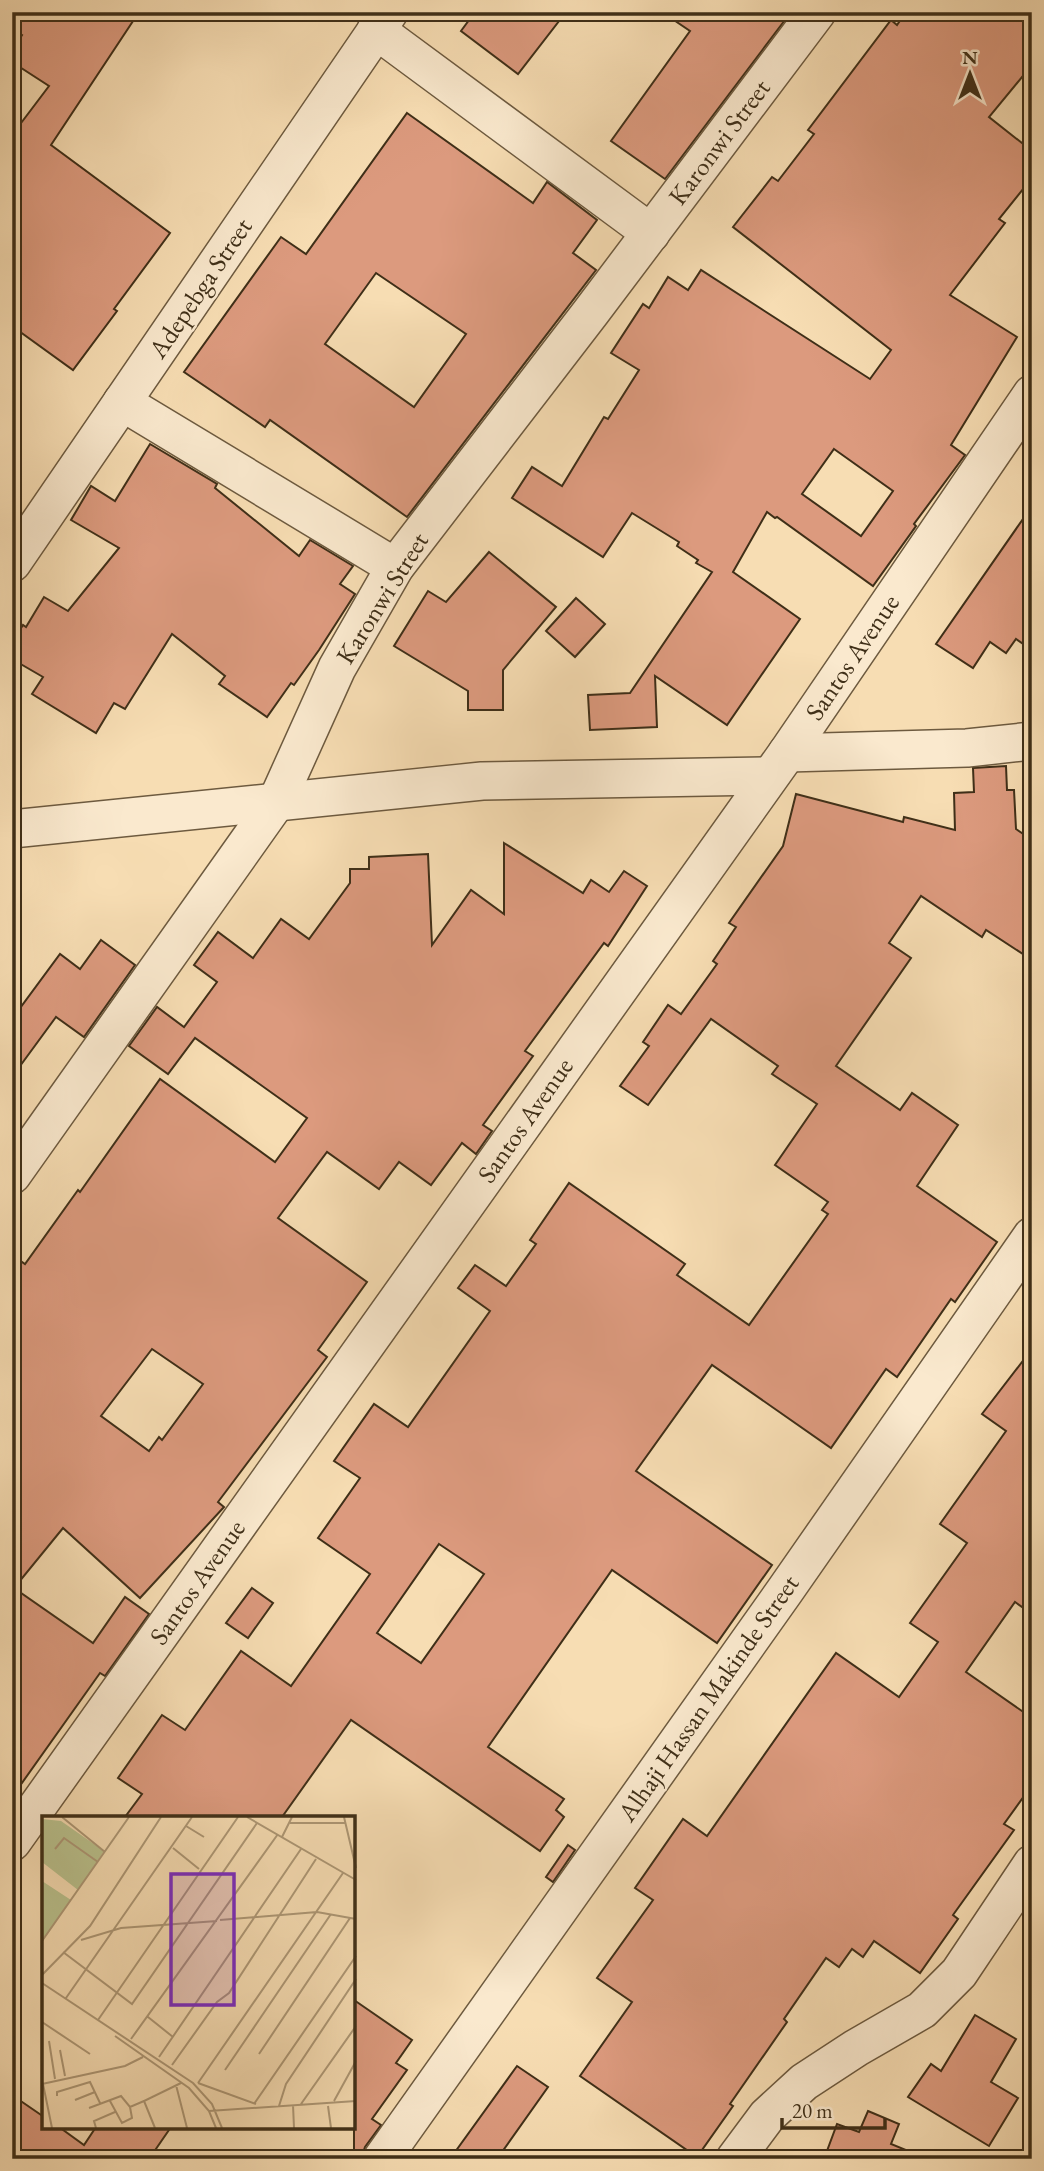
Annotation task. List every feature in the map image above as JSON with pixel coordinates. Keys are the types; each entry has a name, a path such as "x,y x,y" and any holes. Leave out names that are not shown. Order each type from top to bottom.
{"street":[{"name":"Karonwi Street","path":"12,1175 277,801 337,668 395,567 817,12"},
{"path":"382,21 651,233"},
{"name":"Adepebga Street","path":"12,563 382,21"},
{"name":"Santos Avenue","path":"12,1842 778,764 1032,394"},
{"path":"122,402 395,567"},
{"path":"12,829 482,780 778,764 1032,741"},
{"name":"Alhaji Hassan Makinde Street","path":"382,2159 784,1592 1032,1236"},
{"path":"736,2159 767,2116 804,2082 922,2010 959,1973 1032,1864"}],"building":[{"path":"12,12 139,12 51,145 170,233 73,370 12,326 12,135 49,86 12,62 12,51 22,35 12,29"},
{"path":"475,12 566,12 518,74 461,31"},
{"path":"662,12 791,12 665,179 611,141 690,31"},
{"path":"906,12 1032,12 1032,65 989,117 1032,151 1032,178 999,219 1005,223 950,295 1017,337 951,445 965,455 873,586 767,512 733,572 800,619 727,725 655,676 657,727 590,730 588,695 630,693 712,572 696,563 698,560 677,546 679,542 632,513 603,557 512,498 532,467 562,486 604,417 608,419 639,370 611,353 643,304 649,308 668,277 688,290 701,270 870,379 891,350 733,227 772,177 778,181 814,134 808,130 891,20 897,25","holes":["834,449 893,491 861,536 802,494"]},
{"path":"407,113 533,203 547,182 597,220 573,253 596,270 407,517 270,420 265,427 184,372 281,237 306,254","holes":["376,273 466,334 414,407 325,344"]},
{"path":"150,444 217,484 215,488 299,556 310,540 353,566 340,584 355,594 294,685 291,683 267,717 219,684 225,676 172,634 125,709 114,703 96,733 32,694 43,677 12,659 12,642 23,625 26,627 44,597 68,611 119,548 71,520 91,486 115,501"},
{"path":"1032,506 1032,650 1016,639 1006,653 990,642 973,668 936,644"},
{"path":"489,552 556,607 503,670 503,710 468,710 468,691 394,646 428,591 446,602"},
{"path":"576,598 605,624 575,657 546,631"},
{"path":"1006,766 1007,790 1014,790 1016,829 1032,840 1032,960 986,930 982,937 921,896 889,943 911,958 836,1066 900,1110 912,1093 958,1125 917,1186 997,1242 955,1302 951,1299 897,1377 886,1369 831,1448 712,1365 636,1471 772,1565 717,1643 612,1570 488,1747 564,1799 556,1810 564,1817 540,1851 351,1720 283,1816 126,1816 142,1794 118,1778 162,1715 185,1730 241,1651 291,1686 370,1574 318,1538 360,1478 334,1461 374,1404 408,1427 490,1311 458,1288 475,1265 506,1286 536,1244 530,1240 569,1183 685,1264 677,1275 749,1325 828,1214 822,1210 828,1202 775,1165 817,1104 772,1074 778,1066 711,1019 648,1105 620,1086 649,1046 643,1042 668,1005 681,1014 717,964 713,961 736,927 729,923 783,846 796,794 903,822 904,817 955,830 954,793 974,792 973,768","holes":["439,1544 484,1574 421,1663 377,1633"]},
{"path":"504,843 583,893 591,880 609,892 624,871 647,886 608,946 604,943 525,1051 533,1056 483,1125 492,1131 476,1154 462,1143 431,1185 399,1162 379,1189 327,1152 278,1218 367,1282 318,1350 327,1357 218,1502 224,1507 140,1598 63,1528 14,1588 93,1643 125,1597 149,1614 105,1676 100,1673 12,1797 12,1255 25,1264 160,1079 275,1162 307,1118 195,1038 168,1074 129,1046 157,1007 184,1027 217,982 194,965 218,932 253,958 281,919 309,939 350,883 350,869 369,869 369,857 428,854 432,945 471,890 504,914","holes":["152,1349 203,1384 162,1440 159,1437 149,1451 101,1416"]},
{"path":"101,940 135,965 84,1037 56,1017 12,1077 12,1019 60,954 80,969"},
{"path":"1032,1349 1032,1614 1015,1602 966,1672 1032,1718 1032,1785 1004,1824 1014,1830 953,1915 958,1919 920,1973 874,1941 863,1957 852,1949 839,1967 826,1958 784,2019 787,2022 730,2104 733,2106 697,2157 580,2076 632,2002 597,1978 653,1900 635,1888 683,1819 707,1836 836,1653 899,1697 938,1642 910,1623 967,1543 940,1524 1006,1431 982,1414"},
{"path":"252,1588 273,1603 248,1638 226,1623"},
{"path":"568,1845 575,1850 553,1882 546,1877"},
{"path":"355,2001 412,2040 396,2063 407,2070 372,2119 381,2125 365,2147 361,2159 354,2159"},
{"path":"975,2015 1016,2039 991,2082 1018,2098 989,2146 908,2097 931,2064 941,2071"},
{"path":"517,2066 548,2087 497,2159 450,2159"},
{"path":"12,2095 42,2116 42,2129 62,2129 84,2145 95,2129 170,2129 149,2159 12,2159"},
{"path":"868,2111 899,2124 891,2144 923,2157 922,2159 824,2159 837,2124 859,2132"}]}
